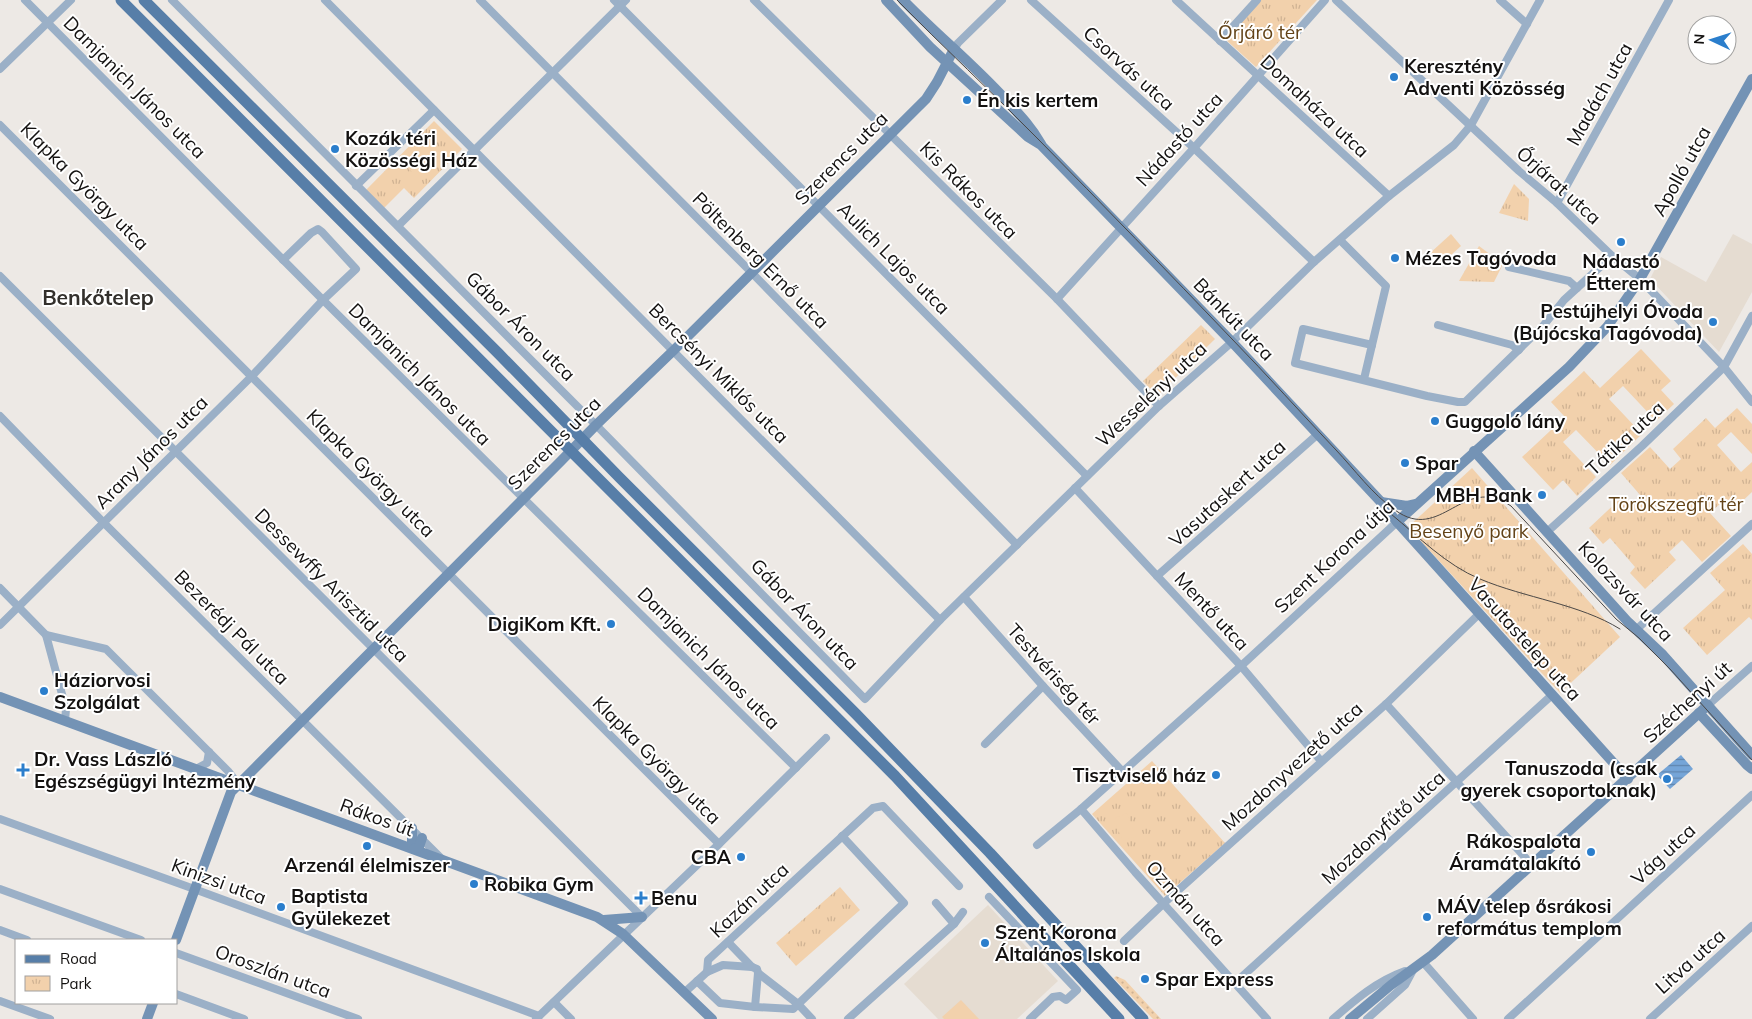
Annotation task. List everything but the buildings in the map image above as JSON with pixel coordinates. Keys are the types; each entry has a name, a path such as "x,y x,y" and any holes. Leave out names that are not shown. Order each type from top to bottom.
{"main road":[{"path":"112,0 162,40"},
{"path":"121,0 895,776 1119,1019"},
{"path":"144,0 856,714 990,853 1143,1019"},
{"path":"150,0 174,30"}],"street":[{"name":"Damjanich János utca","path":"25,0 323,300 796,768"},
{"path":"0,70 71,0"},
{"name":"Gábor Áron utca","path":"172,0 596,425 865,699"},
{"path":"326,0 434,110 356,186"},
{"name":"Pöltenberg Ernő utca","path":"480,0 752,273 1017,545"},
{"name":"Kis Rákos utca","path":"754,0 1056,299 1159,406"},
{"name":"Bánkút utca","path":"886,0 930,47 1028,137 1041,145 1232,342 1381,502 1396,522"},
{"name":"Bánkút utca","path":"903,0 985,78 1033,129 1041,145"},
{"name":"Szerencs utca","path":"176,939 231,792 238,784 596,425 752,273 926,99 954,49 1002,0"},
{"name":"Csorvás utca","path":"1031,0 1194,148 1314,262"},
{"name":"Domaháza utca","path":"1176,0 1389,196"},
{"path":"1220,41 1257,0"},
{"name":"Nádastó utca","path":"1056,299 1194,148 1325,0"},
{"name":"Őrjárat utca","path":"1336,0 1519,171 1640,279 1724,367 1752,402"},
{"path":"1500,0 1526,24"},
{"name":"Wesselényi utca","path":"865,699 940,620 1159,406 1232,342 1314,262 1389,196 1454,145 1471,125 1540,0"},
{"name":"Madách utca","path":"1557,203 1669,0"},
{"path":"398,226 552,73 620,2"},
{"name":"Aulich Lajos utca","path":"620,2 1087,476"},
{"name":"Apolló utca","path":"1640,279 1752,79"},
{"name":"Bercsényi Miklós utca","path":"434,110 940,620"},
{"name":"Klapka György utca","path":"0,125 719,844"},
{"name":"Arany János utca","path":"0,625 252,376 323,300 356,269 318,229 311,232 283,260"},
{"path":"1340,240 1386,286 1364,379"},
{"path":"1372,345 1303,329 1295,363 1427,396 1465,402 1543,326 1564,300 1612,256"},
{"path":"1509,267 1569,281 1577,288"},
{"name":"Dessewffy Arisztid utca","path":"0,276 642,917"},
{"name":"Szent Korona útja","path":"1038,845 1241,666 1396,522 1569,367 1607,327 1640,279"},
{"name":"Tátika utca","path":"1547,532 1642,446 1724,367 1752,316"},
{"path":"1438,325 1512,345 1519,350"},
{"name":"Bezerédj Pál utca","path":"0,416 103,522 444,860"},
{"name":"Vasutaskert utca","path":"1157,576 1318,434"},
{"name":"Kolozsvár utca","path":"1474,451 1628,622 1637,629 1708,705 1752,755"},
{"name":"Mentő utca","path":"1074,488 1241,666 1321,761"},
{"path":"1381,502 1407,506 1416,504"},
{"name":"Vasutastelep utca","path":"1396,522 1628,779"},
{"path":"1637,629 1752,524"},
{"path":"0,588 46,635 66,709 65,721"},
{"name":"Testvériség tér","path":"964,597 1122,771"},
{"name":"Mozdonyvezető utca","path":"1124,941 1386,704 1479,614"},
{"path":"46,635 106,649 228,771 238,784"},
{"name":"Széchenyi út","path":"1350,1019 1419,965 1752,666"},
{"path":"984,744 1043,686"},
{"name":"Mozdonyfűtő utca","path":"1235,983 1552,695"},
{"name":"Rákos út","path":"0,697 604,920 623,934 712,1019"},
{"path":"1386,704 1532,865"},
{"path":"1699,713 1752,769"},
{"path":"538,1018 826,738"},
{"path":"196,769 207,763 209,752"},
{"name":"Vág utca","path":"1508,1019 1752,795"},
{"name":"Kazán utca","path":"685,992 707,972 708,960 872,808 883,806 959,886"},
{"name":"Ozmán utca","path":"1081,809 1267,1019"},
{"name":"Kinizsi utca","path":"0,819 195,889 538,1018"},
{"path":"399,844 408,839 412,829"},
{"path":"412,829 412,845 414,850 419,847 422,838"},
{"path":"697,981 720,1004 755,1008 793,1009 904,903 842,836"},
{"path":"0,889 138,939"},
{"path":"989,896 1077,990 1066,1000 1060,996 1053,997 1030,1019"},
{"path":"936,903 954,924"},
{"path":"848,1019 964,915"},
{"path":"604,920 642,917"},
{"name":"Litva utca","path":"1650,1019 1752,926"},
{"path":"0,930 24,939"},
{"path":"728,942 752,967 757,969 758,973 798,1004 812,1019"},
{"name":"Oroszlán utca","path":"178,954 358,1019"},
{"path":"707,972 723,965 752,967"},
{"path":"1333,1019 1365,991 1392,976 1419,965"},
{"path":"1367,1019 1405,985 1419,965"},
{"path":"1419,965 1473,1019"},
{"path":"755,1008 758,973"},
{"path":"178,995 244,1019"},
{"path":"0,1001 50,1019"},
{"path":"554,1002 571,1019"},
{"path":"147,1019 153,1004"}],"shaded area":[{"name":"Pestújhelyi Óvoda (Bújócska Tagóvoda)","path":"1733,234 1752,244 1752,292 1719,352 1650,279 1661,257 1706,282"},
{"name":"Szent Korona Általános Iskola","path":"988,905 1058,981 1017,1019 938,1019 904,984"}],"green space":[{"name":"Őrjáró tér","path":"1260,0 1317,0 1256,67 1225,39"},
{"path":"434,121 462,149 414,198 404,188 384,208 366,190"},
{"path":"426,144 438,157 418,178 405,165"},
{"path":"1514,184 1529,199 1528,221 1499,213"},
{"path":"1451,234 1461,246 1440,265 1429,254"},
{"path":"1479,246 1503,264 1494,282 1459,281"},
{"path":"1201,325 1215,339 1157,396 1143,381"},
{"path":"1641,349 1671,381 1661,390 1674,404 1656,421 1623,386 1609,399 1642,434 1610,465 1576,430 1563,442 1596,477 1577,496 1563,480 1553,490 1522,457 1565,417 1551,402 1584,371 1600,388"},
{"name":"Törökszegfű tér","path":"1737,408 1752,424 1752,454 1731,432 1717,445 1741,472 1752,462 1752,492 1731,512 1722,502 1710,513 1731,536 1702,562 1682,540 1669,552 1676,560 1645,589 1630,573 1635,567 1610,538 1603,544 1589,528 1622,497 1630,506 1641,496 1621,473 1650,447 1670,469 1681,459 1673,449 1706,418 1715,428"},
{"name":"Besenyő park","path":"1472,468 1620,637 1560,693 1408,527"},
{"path":"1688,497 1699,508 1681,525 1670,514"},
{"path":"1743,544 1752,554 1752,620 1749,617 1707,655 1683,628 1725,590 1710,573"},
{"path":"1152,761 1225,843 1165,896 1092,814"},
{"path":"1127,813 1136,836 1123,841 1113,819"},
{"path":"840,887 860,910 796,966 776,943"},
{"path":"1116,976 1125,980 1161,1019 1153,1019 1114,978"},
{"path":"961,1000 979,1019 944,1019 942,1017"}],"water":[{"path":"1681,755 1693,769 1670,789 1657,775"}],"tram line":[{"path":"897,0 1021,121 1258,366 1379,497 1395,510 1411,518 1426,519 1439,515 1479,497 1494,498 1511,506 1616,619 1639,638 1670,669 1752,760"},
{"path":"1391,514 1433,550 1468,573 1497,586 1588,613 1620,629"}],"place":[{"name":"Keresztény Adventi Közösség","path":"1394,77"},
{"name":"Én kis kertem","path":"967,100"},
{"name":"Kozák téri Közösségi Ház","path":"335,149"},
{"name":"Nádastó Étterem","path":"1621,242"},
{"name":"Mézes Tagóvoda","path":"1395,258"},
{"name":"Pestújhelyi Óvoda (Bújócska Tagóvoda)","path":"1713,322"},
{"name":"Guggoló lány","path":"1435,421"},
{"name":"Spar","path":"1405,463"},
{"name":"MBH Bank","path":"1542,495"},
{"name":"DigiKom Kft.","path":"611,624"},
{"name":"Háziorvosi Szolgálat","path":"44,691"},
{"name":"Dr. Vass László Egészségügyi Intézmény","path":"23,770"},
{"name":"Tisztviselő ház","path":"1216,775"},
{"name":"Tanuszoda (csak gyerek csoportoknak)","path":"1667,779"},
{"name":"Arzenál élelmiszer","path":"367,846"},
{"name":"Rákospalota Áramátalakító","path":"1591,852"},
{"name":"CBA","path":"741,857"},
{"name":"Robika Gym","path":"474,884"},
{"name":"Benu","path":"641,898"},
{"name":"Baptista Gyülekezet","path":"281,907"},
{"name":"MÁV telep ősrákosi református templom","path":"1427,917"},
{"name":"Szent Korona Általános Iskola","path":"985,943"},
{"name":"Spar Express","path":"1145,979"}],"district":[{"name":"Benkőtelep","path":"98,297"}]}
